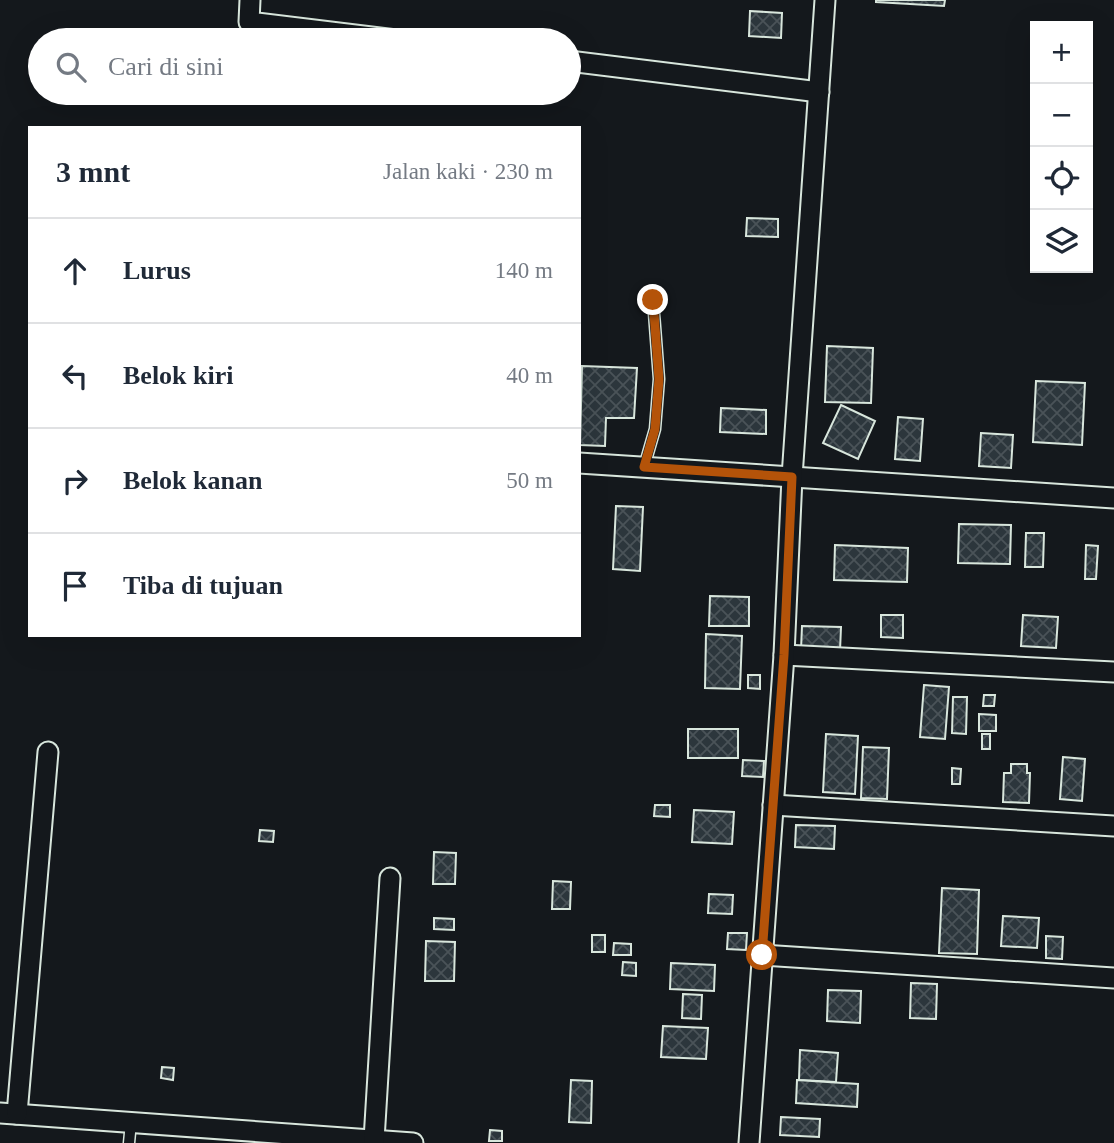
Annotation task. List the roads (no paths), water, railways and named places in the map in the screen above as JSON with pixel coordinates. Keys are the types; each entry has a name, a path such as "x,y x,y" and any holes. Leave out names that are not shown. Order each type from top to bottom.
{"street":[{"path":"250,0 249,22 298,28"},
{"path":"750,1143 825,0"},
{"path":"581,62 819,92"},
{"path":"581,463 1114,498"},
{"path":"784,655 1114,672"},
{"path":"48,752 9,1114 131,1122 276,1138 413,1143"},
{"path":"773,805 1114,826"},
{"path":"374,1140 390,878"},
{"path":"762,955 1114,978"}],"lane":[{"path":"644,467 655,429 659,379 653,300"},
{"path":"129,1143 131,1122"}]}
